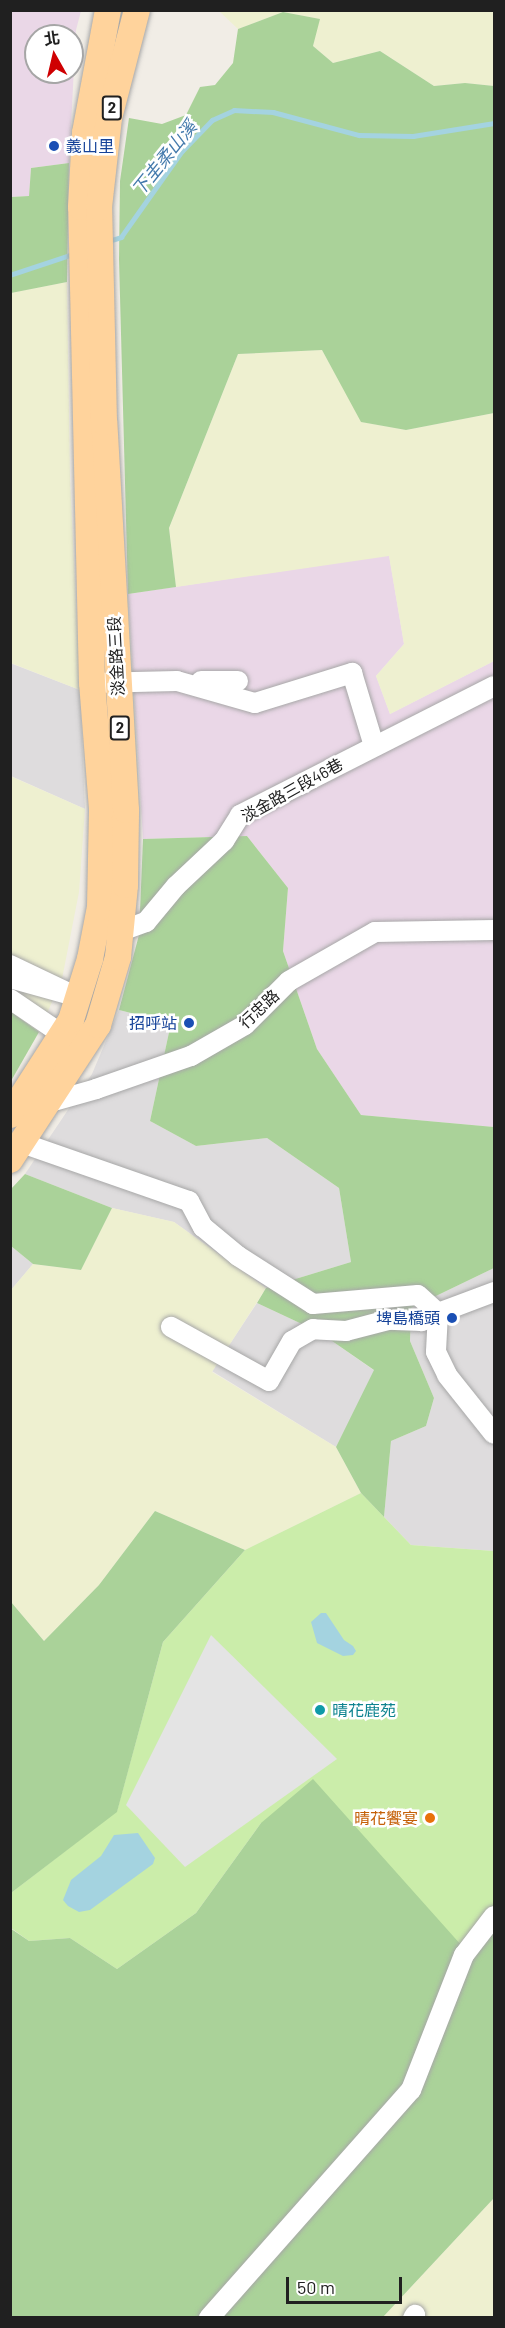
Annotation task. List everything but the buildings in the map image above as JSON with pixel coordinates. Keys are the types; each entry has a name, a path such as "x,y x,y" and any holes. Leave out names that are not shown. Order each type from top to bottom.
{"main road":[{"name":"2","path":"90,207 85,133 108,10"},
{"name":"2","path":"90,207 109,118 137,10"},
{"name":"淡金路三段","path":"16,1151 27,1105 63,1035 90,959 100,907 104,683 90,269 90,207"},
{"name":"淡金路三段","path":"27,1105 98,1024 118,957 126,810 104,683"}],"street":[{"path":"177,681 255,703 352,673 374,746"},
{"path":"104,683 238,681"},
{"name":"淡金路三段46巷","path":"121,931 146,922 176,886 224,840 240,815 495,686"},
{"name":"行忠路","path":"27,1105 191,1056 245,1025 290,981 375,932 495,930"},
{"path":"10,965 75,996 10,978"},
{"path":"10,999 63,1035"},
{"path":"16,1151 189,1201 203,1227 212,1235 313,1304 418,1295 438,1314 436,1352 447,1375 495,1434"},
{"path":"171,1327 269,1381 292,1341 313,1329 346,1331 388,1320 422,1321 495,1292"},
{"path":"209,2318 411,2090 464,1955 495,1916"}],"shaded area":[{"path":"11,11 81,11 78,24 24,24 24,84 73,84 69,163 31,168 29,196 11,197"},
{"path":"389,555 404,644 376,676 390,714 494,661 494,1127 361,1115 317,1049 283,951 288,888 247,836 143,839 128,594"},
{"path":"10,663 80,690 85,809 11,776"},
{"path":"119,1010 171,1023 150,1121 196,1146 267,1138 339,1188 351,1262 266,1288 174,1222 112,1208 25,1174 92,1074"},
{"path":"11,1246 33,1264 11,1290"},
{"path":"494,1268 494,1551 411,1545 384,1517 391,1441 426,1426 434,1398 410,1341 411,1308"},
{"path":"257,1303 319,1332 375,1371 336,1447 212,1371"},
{"path":"211,1635 337,1759 185,1867 126,1805"}],"green space":[{"path":"219,11 494,11 494,86 465,83 434,86 380,51 333,63 313,46 319,19 283,12 238,29"},
{"path":"283,12 320,19 313,46 333,63 380,51 434,86 465,83 494,86 494,413 406,430 361,422 322,350 238,354 169,528 176,587 128,594 119,259 120,181 129,118 162,124 186,115 200,87 215,85 233,63 238,29"},
{"path":"69,163 67,282 11,293 11,197 29,196 31,168"},
{"path":"67,282 70,478 80,690 11,663 10,293"},
{"path":"322,350 362,422 406,430 494,413 494,661 390,714 376,676 404,644 389,556 176,587 169,528 238,354"},
{"path":"10,776 85,809 79,892 62,979 39,1032 11,1012"},
{"path":"247,836 288,888 283,951 317,1049 361,1115 494,1127 494,1268 411,1308 410,1341 434,1398 426,1426 391,1441 384,1517 361,1493 336,1447 374,1370 319,1332 257,1303 266,1288 351,1262 339,1188 267,1138 196,1146 150,1121 171,1023 119,1010 139,935 143,839"},
{"path":"11,1012 39,1032 11,1081"},
{"path":"25,1174 112,1208 81,1270 33,1264 11,1246 11,1189"},
{"path":"112,1208 174,1222 266,1288 212,1372 336,1447 361,1493 245,1550 155,1511 99,1585 44,1641 11,1602 11,1290 33,1264 81,1270"},
{"name":"晴花鹿苑","path":"361,1493 411,1545 494,1551 494,1910 462,1946 261,1823 196,1913 117,1969 70,1938 29,1941 11,1928 11,1893 117,1811 163,1642 245,1550"},
{"path":"155,1511 245,1550 163,1642 117,1812 11,1893 11,1602 44,1641 99,1585"},
{"path":"313,1779 462,1946 494,1910 494,2198 383,2317 11,2317 10,1928 29,1941 70,1938 117,1969 196,1913 261,1823"},
{"path":"494,2198 494,2317 383,2317"}],"water":[{"path":"321,1613 326,1613 344,1640 353,1646 356,1651 353,1655 343,1656 317,1643 311,1622"},
{"path":"138,1833 155,1858 153,1864 90,1910 79,1912 68,1906 63,1900 71,1880 101,1856 114,1835"}],"waterway":[{"name":"下圭柔山溪","path":"109,241 121,237 182,151 212,120 234,110 273,112 359,135 413,136 494,123"},
{"name":"下圭柔山溪","path":"10,275 73,254"}],"place":[{"name":"義山里","path":"54,146"},
{"name":"招呼站","path":"189,1023"},
{"name":"埤島橋頭","path":"452,1318"},
{"name":"晴花鹿苑","path":"320,1710"},
{"name":"晴花饗宴","path":"430,1818"}]}
